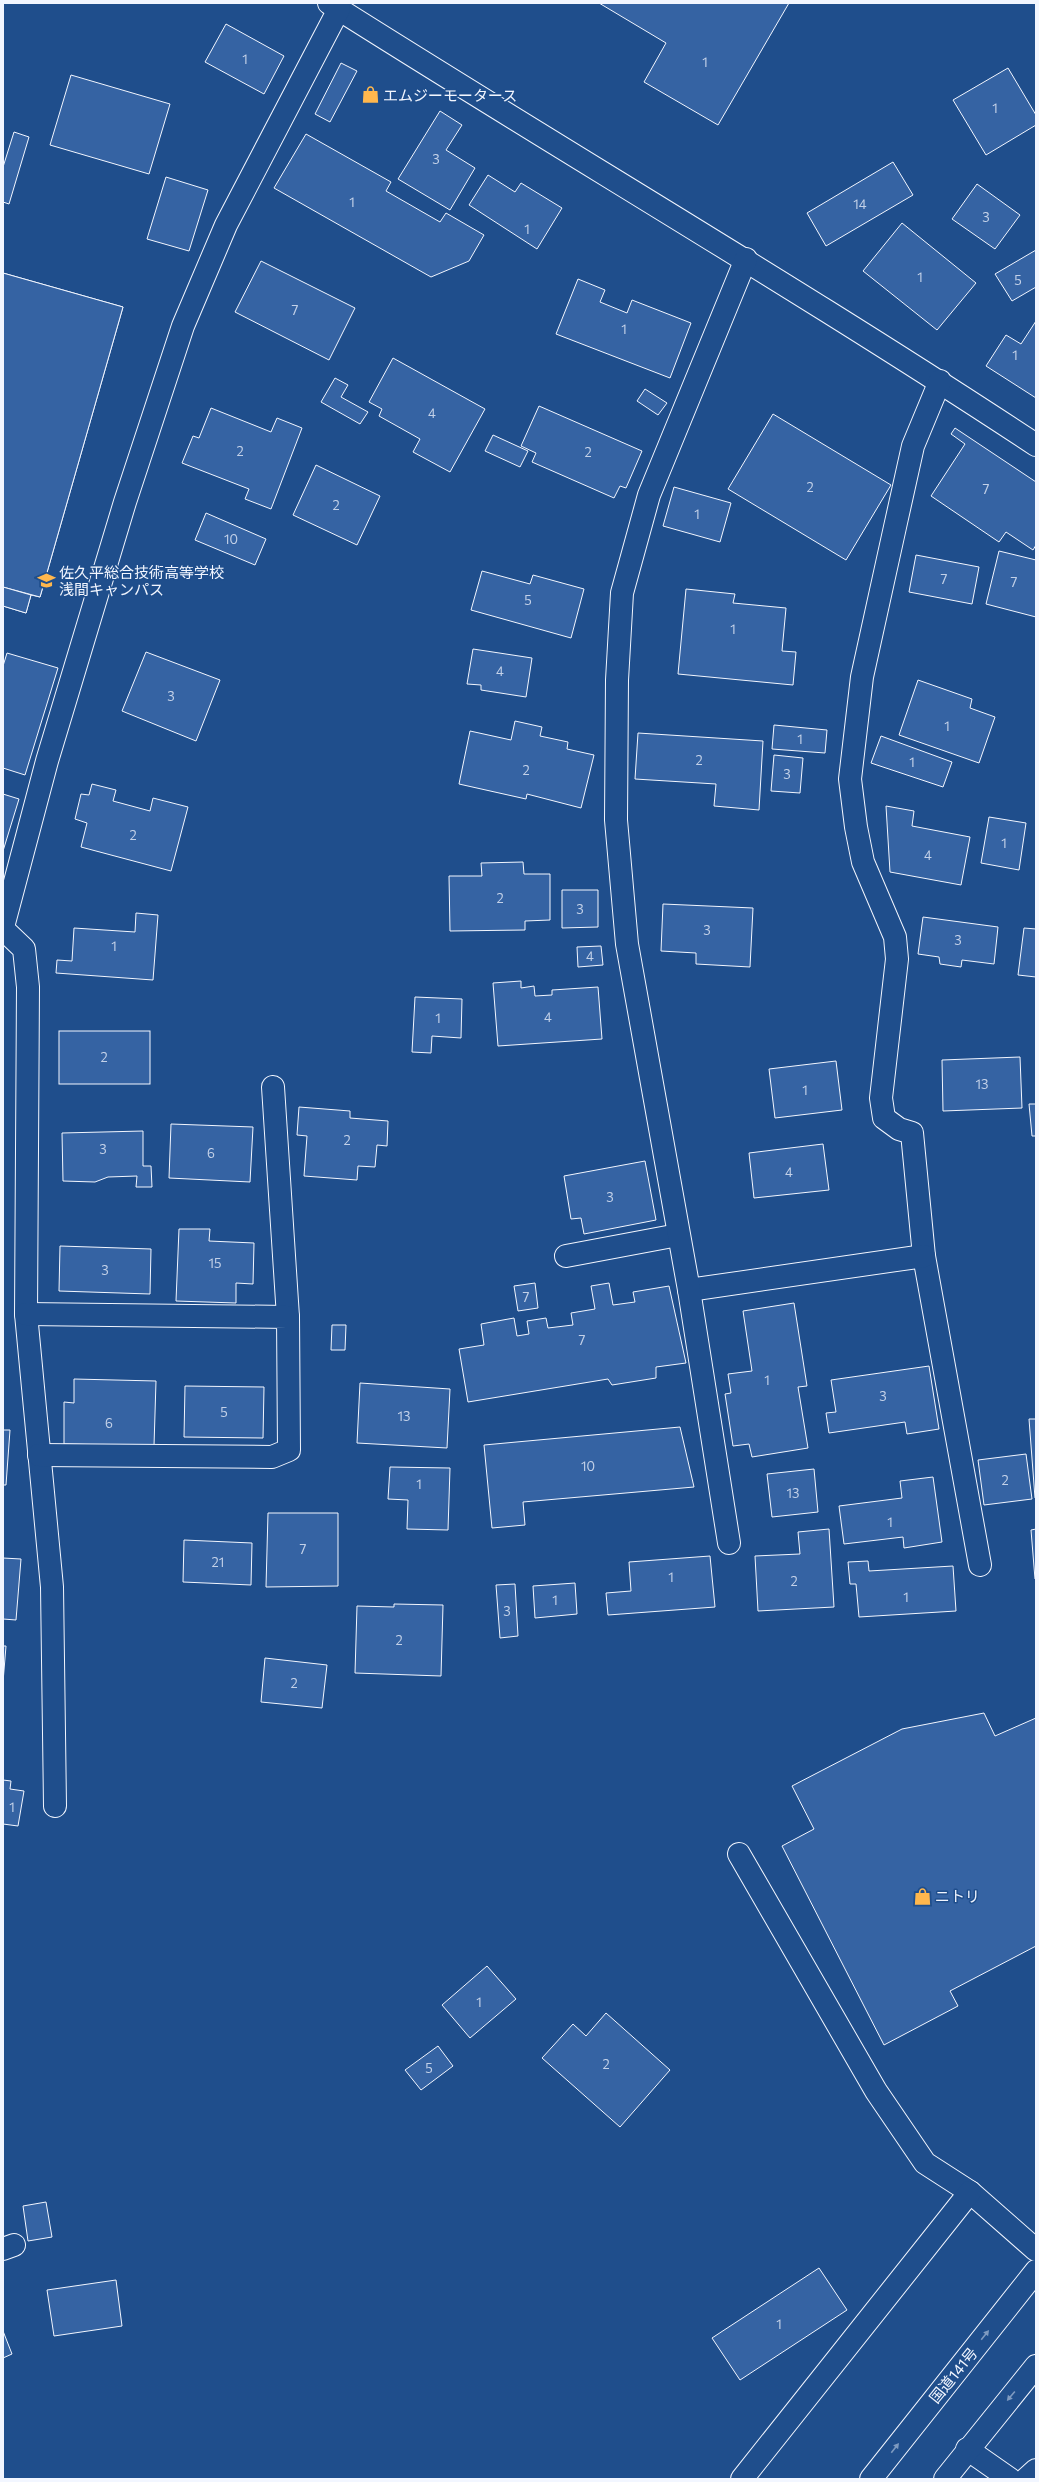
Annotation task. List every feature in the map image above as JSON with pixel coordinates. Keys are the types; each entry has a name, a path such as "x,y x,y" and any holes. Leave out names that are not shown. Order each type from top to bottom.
{"main road":[{"path":"55,1806 52,1587 26,1314 28,987 24,949 3,928 47,761 126,502 183,326 226,225 334,6 746,259 940,381 1036,445"},
{"path":"729,1543 689,1290 627,944 616,820 617,680 622,594 649,495 746,259"},
{"path":"940,381 913,446 862,676 850,779 856,827 863,862 895,937 897,959 881,1098 884,1118 900,1129 912,1133 924,1256 980,1565"},
{"path":"39,1455 272,1457 288,1450 288,1317 273,1087"},
{"path":"566,1256 678,1235"},
{"path":"689,1290 924,1256"},
{"path":"26,1314 288,1317"},
{"path":"739,1854 876,2091 925,2163 970,2192 1036,2250"},
{"path":"742,2479 970,2192"},
{"name":"国道141号","path":"872,2479 1036,2271"},
{"path":"945,2479 1036,2366"},
{"path":"967,2450 1010,2479"},
{"path":"1026,2479 1036,2470"}],"building":[{"path":"599,3 789,3 718,125 644,82 666,43"},
{"path":"226,24 284,56 264,94 205,62"},
{"path":"341,63 357,71 330,122 315,114"},
{"path":"1008,68 1036,115 1036,125 986,155 953,100"},
{"path":"71,75 170,104 149,174 50,145"},
{"path":"440,111 462,125 446,150 475,168 450,210 398,179"},
{"path":"14,132 29,137 9,204 3,202 3,167"},
{"path":"306,134 391,182 386,191 440,222 446,213 484,235 469,261 431,277 274,188"},
{"path":"893,162 913,195 826,246 807,213"},
{"path":"488,175 515,192 521,183 562,208 537,249 469,205"},
{"path":"166,177 208,190 189,251 147,239"},
{"path":"977,184 1020,215 995,249 952,219"},
{"path":"902,223 976,283 937,330 863,271"},
{"path":"1036,250 1036,287 1012,301 995,274"},
{"path":"261,261 355,308 329,360 235,312"},
{"path":"3,273 123,307 40,597 31,595 26,613 3,606"},
{"path":"3,273 123,307 40,597 3,587"},
{"path":"578,279 605,290 600,302 627,313 632,300 691,323 670,378 556,334"},
{"path":"1036,321 1036,398 986,366 1006,335 1021,344"},
{"path":"393,358 485,409 450,472 413,452 420,439 379,416 382,409 369,402"},
{"path":"335,378 348,385 341,397 368,412 360,424 321,402"},
{"path":"645,389 667,403 658,415 637,401"},
{"path":"539,406 642,451 626,488 620,486 614,498 532,462 536,453 521,446"},
{"path":"211,408 271,432 277,418 302,428 271,509 245,499 249,489 182,463 193,436 199,438"},
{"path":"773,414 891,485 846,560 728,489"},
{"path":"955,428 1036,482 1036,545 1033,550 1006,532 999,542 931,496 965,444 951,434"},
{"path":"493,435 528,451 520,467 485,451"},
{"path":"316,465 380,496 357,545 293,515"},
{"path":"674,487 731,503 720,542 663,526"},
{"path":"206,513 266,539 255,565 195,540"},
{"path":"999,551 1036,560 1036,617 986,604"},
{"path":"916,555 979,567 972,604 909,592"},
{"path":"482,571 530,584 533,575 584,589 571,638 471,610"},
{"path":"3,587 31,595 26,613 3,606"},
{"path":"686,589 735,594 733,603 786,608 782,651 796,652 793,685 678,674"},
{"path":"473,649 532,658 526,697 481,690 481,685 467,684"},
{"path":"146,652 220,680 196,741 122,711"},
{"path":"7,653 58,668 25,775 3,768 3,666"},
{"path":"918,680 972,699 970,708 995,717 979,763 899,735"},
{"path":"515,721 542,727 540,736 568,742 567,749 594,755 581,808 527,794 526,799 459,784 470,731 511,740"},
{"path":"774,725 827,730 825,753 772,749"},
{"path":"638,733 763,741 759,810 714,806 716,784 635,779"},
{"path":"881,736 952,762 943,787 871,763"},
{"path":"774,755 803,758 800,793 771,791"},
{"path":"92,784 116,790 113,801 150,811 153,798 188,807 171,871 81,847 87,823 75,819 81,794 89,795"},
{"path":"3,794 19,799 3,851"},
{"path":"886,806 914,811 912,826 970,837 961,885 890,872"},
{"path":"989,817 1026,823 1019,870 981,863"},
{"path":"523,862 524,874 550,874 550,920 525,921 525,930 450,931 449,876 482,876 481,863"},
{"path":"562,890 598,890 598,927 562,928"},
{"path":"663,904 753,908 750,967 696,964 696,953 661,951"},
{"path":"136,913 158,915 153,980 56,973 57,960 72,961 74,928 135,932"},
{"path":"923,917 998,927 994,964 962,960 961,967 940,964 939,957 918,954"},
{"path":"1024,928 1036,929 1036,977 1018,975"},
{"path":"601,946 603,965 578,967 577,947"},
{"path":"521,981 521,988 534,986 535,996 552,995 552,990 598,987 602,1039 498,1046 493,983"},
{"path":"415,997 462,999 461,1038 432,1036 431,1053 412,1052"},
{"path":"59,1031 150,1031 150,1084 59,1084"},
{"path":"1020,1057 1022,1108 943,1111 942,1060"},
{"path":"836,1061 842,1110 775,1118 769,1069"},
{"path":"1029,1104 1036,1104 1036,1136 1032,1136"},
{"path":"299,1107 350,1111 350,1118 388,1121 387,1146 377,1145 375,1167 358,1166 357,1180 304,1176 307,1136 297,1135"},
{"path":"171,1124 253,1127 250,1182 169,1178"},
{"path":"143,1131 143,1166 151,1166 152,1187 136,1187 137,1176 108,1177 95,1182 63,1181 62,1133"},
{"path":"823,1144 829,1190 754,1198 749,1153"},
{"path":"645,1161 656,1220 584,1234 581,1218 571,1219 564,1176"},
{"path":"179,1229 210,1229 209,1241 254,1243 253,1284 236,1283 236,1303 176,1301"},
{"path":"60,1246 151,1249 150,1294 59,1291"},
{"path":"535,1283 538,1308 518,1311 514,1286"},
{"path":"609,1283 613,1305 635,1302 633,1292 669,1286 686,1363 656,1367 656,1378 612,1385 608,1379 468,1402 459,1349 484,1345 481,1324 514,1318 517,1336 529,1334 527,1321 546,1318 548,1328 573,1325 571,1313 595,1309 591,1286"},
{"path":"794,1303 807,1386 798,1387 808,1448 752,1457 749,1444 733,1446 725,1394 731,1393 728,1374 752,1371 743,1311"},
{"path":"332,1325 346,1325 345,1350 331,1350"},
{"path":"929,1366 939,1429 907,1434 905,1422 829,1433 826,1413 836,1412 831,1380"},
{"path":"74,1379 156,1381 154,1446 64,1444 64,1402 74,1403"},
{"path":"360,1383 450,1389 447,1448 357,1443"},
{"path":"185,1386 264,1387 263,1438 184,1437"},
{"path":"1029,1419 1036,1419 1036,1498 1035,1498"},
{"path":"680,1427 694,1487 523,1502 525,1525 492,1528 484,1445"},
{"path":"3,1430 10,1430 6,1485 3,1485"},
{"path":"1026,1454 1032,1499 984,1505 978,1460"},
{"path":"390,1467 450,1468 448,1530 407,1529 408,1500 388,1499"},
{"path":"814,1469 818,1512 772,1517 767,1474"},
{"path":"933,1477 942,1542 904,1548 903,1537 844,1544 839,1506 902,1498 900,1481"},
{"path":"268,1513 338,1513 338,1586 266,1587"},
{"path":"829,1529 834,1607 758,1611 755,1556 800,1554 798,1532"},
{"path":"1036,1529 1036,1579 1035,1579 1031,1530"},
{"path":"184,1540 252,1543 251,1585 183,1582"},
{"path":"710,1556 715,1607 608,1615 606,1593 631,1591 629,1562"},
{"path":"3,1558 21,1559 16,1620 3,1619"},
{"path":"868,1561 869,1571 953,1566 956,1611 859,1617 856,1584 850,1584 848,1562"},
{"path":"575,1583 577,1614 535,1618 533,1586"},
{"path":"515,1584 518,1636 500,1638 496,1585"},
{"path":"394,1604 443,1605 441,1676 355,1673 357,1606 394,1607"},
{"path":"3,1646 6,1646 3,1682"},
{"path":"265,1658 327,1665 322,1708 261,1702"},
{"name":"ニトリ","path":"984,1713 995,1736 1036,1718 1036,1946 950,1991 958,2006 884,2045 782,1846 814,1829 792,1786 902,1729"},
{"path":"3,1780 11,1781 10,1789 24,1791 18,1826 3,1824"},
{"path":"487,1966 516,1999 470,2038 442,2005"},
{"path":"606,2013 670,2070 620,2127 542,2058 573,2024 586,2036"},
{"path":"438,2046 453,2066 421,2090 405,2070"},
{"path":"46,2202 52,2237 28,2241 23,2206"},
{"path":"819,2268 847,2310 740,2380 712,2338"},
{"path":"116,2280 122,2326 54,2336 47,2290"},
{"path":"3,2331 12,2354 3,2358"}],"place":[{"name":"エムジーモータース","path":"370,95"},
{"name":"佐久平総合技術高等学校 浅間キャンパス","path":"46,581"},
{"name":"ニトリ","path":"922,1896"}]}
